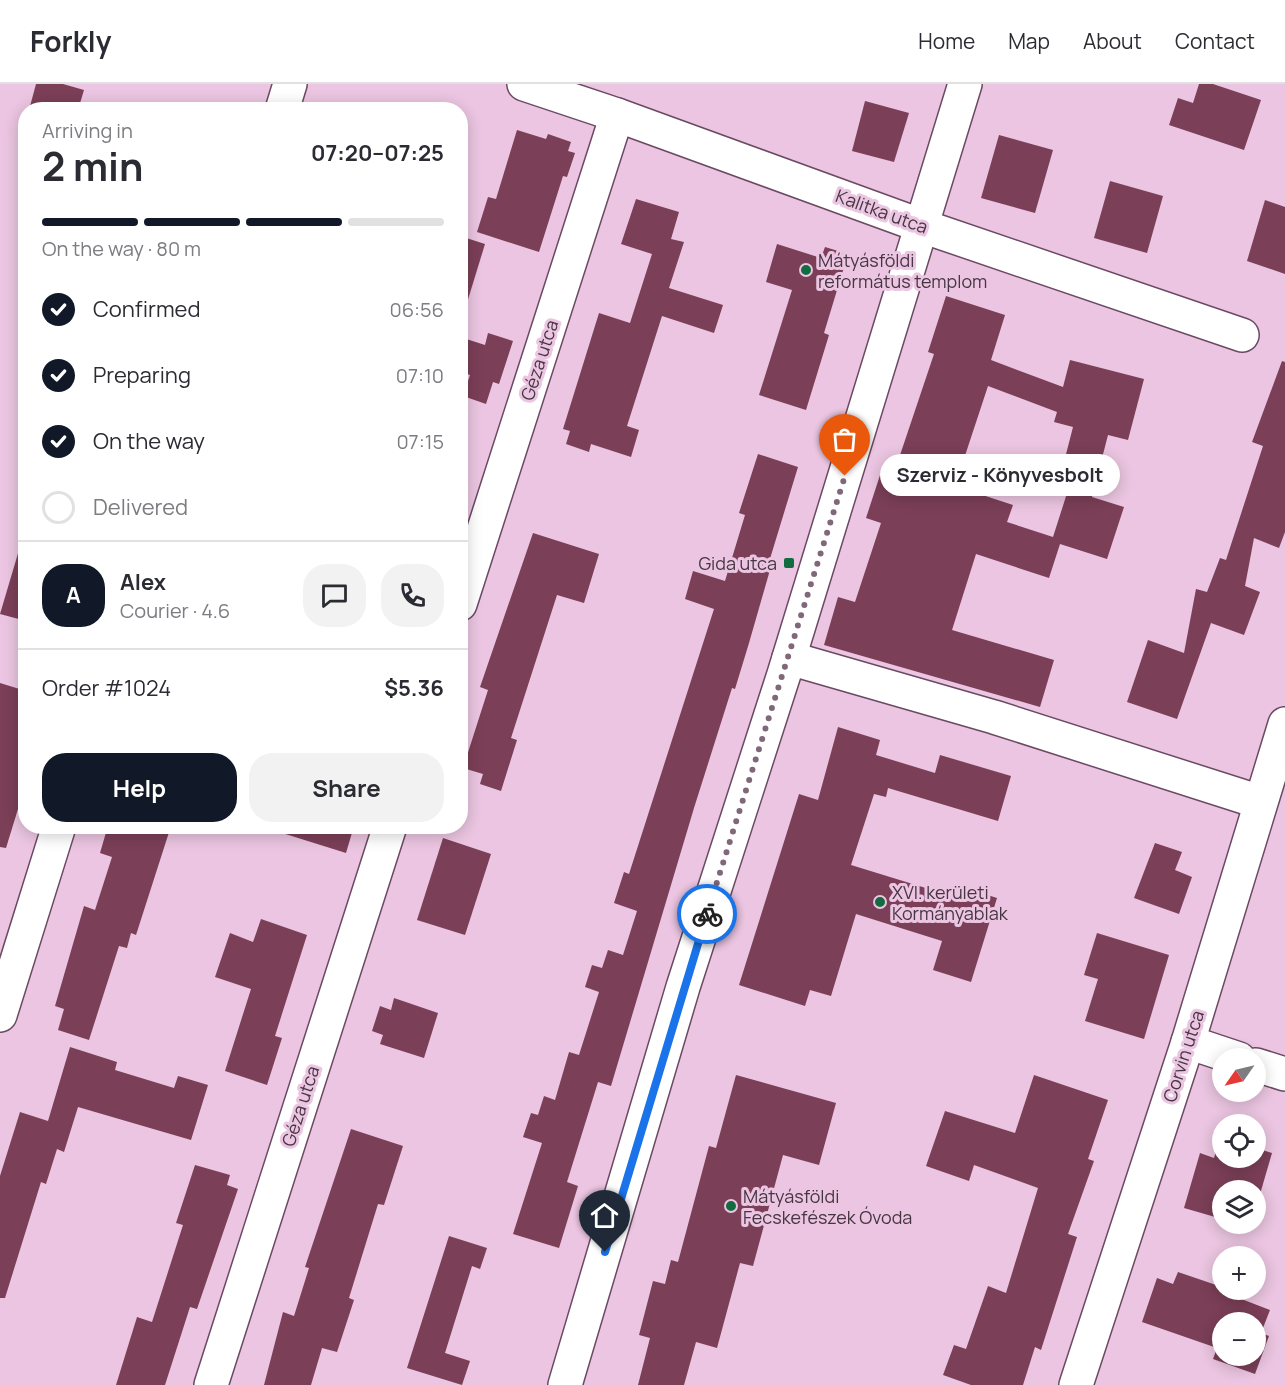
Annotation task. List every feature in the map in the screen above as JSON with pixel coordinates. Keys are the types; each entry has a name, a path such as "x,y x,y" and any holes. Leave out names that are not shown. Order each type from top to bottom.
{"street":[{"path":"284,102 290,84"},
{"name":"Kalitka utca","path":"524,84 617,115 922,226 1242,335"},
{"path":"565,1385 683,987 789,658 965,84"},
{"name":"Géza utca","path":"468,579 617,115"},
{"path":"789,658 994,717 1260,802"},
{"name":"Corvin utca","path":"1076,1385 1188,1042 1285,724"},
{"path":"0,1015 57,834"},
{"name":"Géza utca","path":"211,1385 387,834"},
{"path":"1188,1042 1212,1050"},
{"path":"1266,1068 1285,1074"}],"building":[{"path":"36,84 63,84 84,90 80,102 31,102"},
{"path":"1199,84 1213,84 1261,100 1244,150 1169,125 1178,98 1193,103"},
{"path":"865,101 909,113 894,162 852,151"},
{"path":"517,130 546,139 548,134 571,142 568,151 575,153 567,177 563,176 539,252 477,232 488,197 496,199"},
{"path":"999,135 1053,150 1035,213 981,198"},
{"path":"1110,181 1163,196 1147,253 1094,238"},
{"path":"636,199 679,212 671,239 684,242 669,288 723,305 714,333 662,316 627,426 639,430 631,457 591,444 589,452 566,444 570,431 563,429 599,313 630,323 652,254 621,244"},
{"path":"1265,200 1285,207 1285,274 1247,261"},
{"path":"468,239 485,244 468,299"},
{"path":"777,244 821,258 825,247 848,254 824,333 829,335 806,410 759,395 792,290 766,282"},
{"path":"946,296 1005,315 991,360 1063,387 1070,360 1144,379 1128,440 1108,435 1092,497 1124,507 1107,559 1060,544 1049,578 976,554 952,630 1054,660 1040,707 824,645 838,597 855,602 881,523 866,518 884,463 896,467 934,354 928,352","holes":["988,386 1057,412 1054,422 1073,427 1064,462 1076,465 1053,537 1007,522 1013,505 955,486"]},
{"path":"488,333 513,341 499,384 493,382 486,404 468,398 470,375 468,374 468,340 485,345"},
{"path":"1282,361 1285,362 1285,532 1279,548 1254,538 1245,586 1260,592 1244,635 1211,623 1177,719 1127,702 1148,640 1184,653 1196,589 1207,592 1220,558 1226,560 1263,446 1252,442"},
{"path":"758,454 798,467 769,562 772,563 749,643 735,689 732,688 694,808 611,1086 598,1082 567,1182 578,1186 559,1248 513,1234 542,1143 523,1137 531,1113 538,1115 544,1096 555,1100 569,1052 579,1055 599,992 585,987 592,965 602,968 608,950 623,955 637,911 614,903 624,872 629,874 714,609 685,599 693,571 725,581 745,515 739,513"},
{"path":"533,533 599,554 584,603 557,595 511,738 517,740 501,791 480,784 483,774 468,770 468,752 488,690 480,687"},
{"path":"18,553 18,619 0,614"},
{"path":"0,683 18,689 18,809 6,848 0,847"},
{"name":"XVI. kerületi Kormányablak","path":"838,727 880,740 876,755 935,773 940,755 1011,776 998,821 888,788 886,797 874,794 851,865 955,897 959,886 997,898 971,982 933,970 942,941 856,914 831,996 810,990 805,1006 739,985 799,794 818,800"},
{"path":"106,834 168,834 136,935 131,933 127,948 119,946 89,1040 58,1030 64,1009 55,1006 84,906 95,910 112,857 100,853"},
{"path":"285,834 352,834 346,853"},
{"path":"443,838 491,854 465,935 417,920"},
{"path":"1155,843 1182,852 1175,870 1192,877 1179,914 1134,898"},
{"path":"261,919 307,935 275,1036 282,1038 267,1085 225,1071 251,989 215,977 230,933 253,942"},
{"path":"1097,933 1169,955 1144,1039 1085,1021 1098,979 1084,975"},
{"path":"394,998 438,1013 424,1058 380,1044 383,1035 372,1031 380,1006 391,1010"},
{"path":"70,1047 117,1062 115,1070 174,1088 178,1076 208,1085 191,1140 78,1107 64,1152 57,1149 46,1184 41,1182 5,1298 0,1298 0,1176 20,1112 48,1121"},
{"name":"Mátyásföldi Fecskefészek Óvoda","path":"736,1075 836,1103 819,1165 783,1155 753,1266 740,1263 717,1348 696,1342 684,1385 638,1385 650,1338 639,1335 653,1281 665,1284 671,1260 678,1262 709,1146 716,1148"},
{"path":"1034,1075 1108,1100 1088,1159 1094,1161 1068,1234 1077,1237 1041,1350 1035,1347 1023,1385 971,1385 943,1375 954,1345 966,1349 988,1286 1006,1293 1038,1188 974,1165 969,1181 926,1166 945,1111 1015,1133"},
{"path":"351,1129 403,1146 384,1205 378,1204 349,1298 354,1300 337,1352 322,1348 311,1385 264,1385 283,1312 294,1316 309,1268 305,1267"},
{"path":"1266,1151 1272,1153 1264,1180 1212,1180 1212,1216 1184,1208 1200,1153 1212,1157 1212,1168 1266,1168"},
{"path":"195,1165 230,1175 227,1185 238,1189 197,1309 190,1307 165,1385 116,1385 137,1317 152,1322 183,1225 176,1223"},
{"path":"449,1236 487,1248 480,1269 472,1266 445,1353 470,1361 462,1385 407,1368"},
{"path":"1178,1272 1212,1284 1212,1300 1244,1300 1270,1310 1266,1320 1266,1312 1212,1312 1212,1346 1142,1322 1157,1278 1173,1284"},
{"path":"1233,1366 1258,1366 1255,1374"}],"way so far":[{"path":"707,914 845,476"}],"place":[{"name":"Mátyásföldi református templom","path":"806,270"},
{"name":"Szerviz - Könyvesbolt","path":"845,476"},
{"name":"Gida utca","path":"789,563"},
{"name":"XVI. kerületi Kormányablak","path":"880,902"},
{"name":"Mátyásföldi Fecskefészek Óvoda","path":"731,1206"}],"route":[{"path":"605,1252 683,987 707,914"}]}
